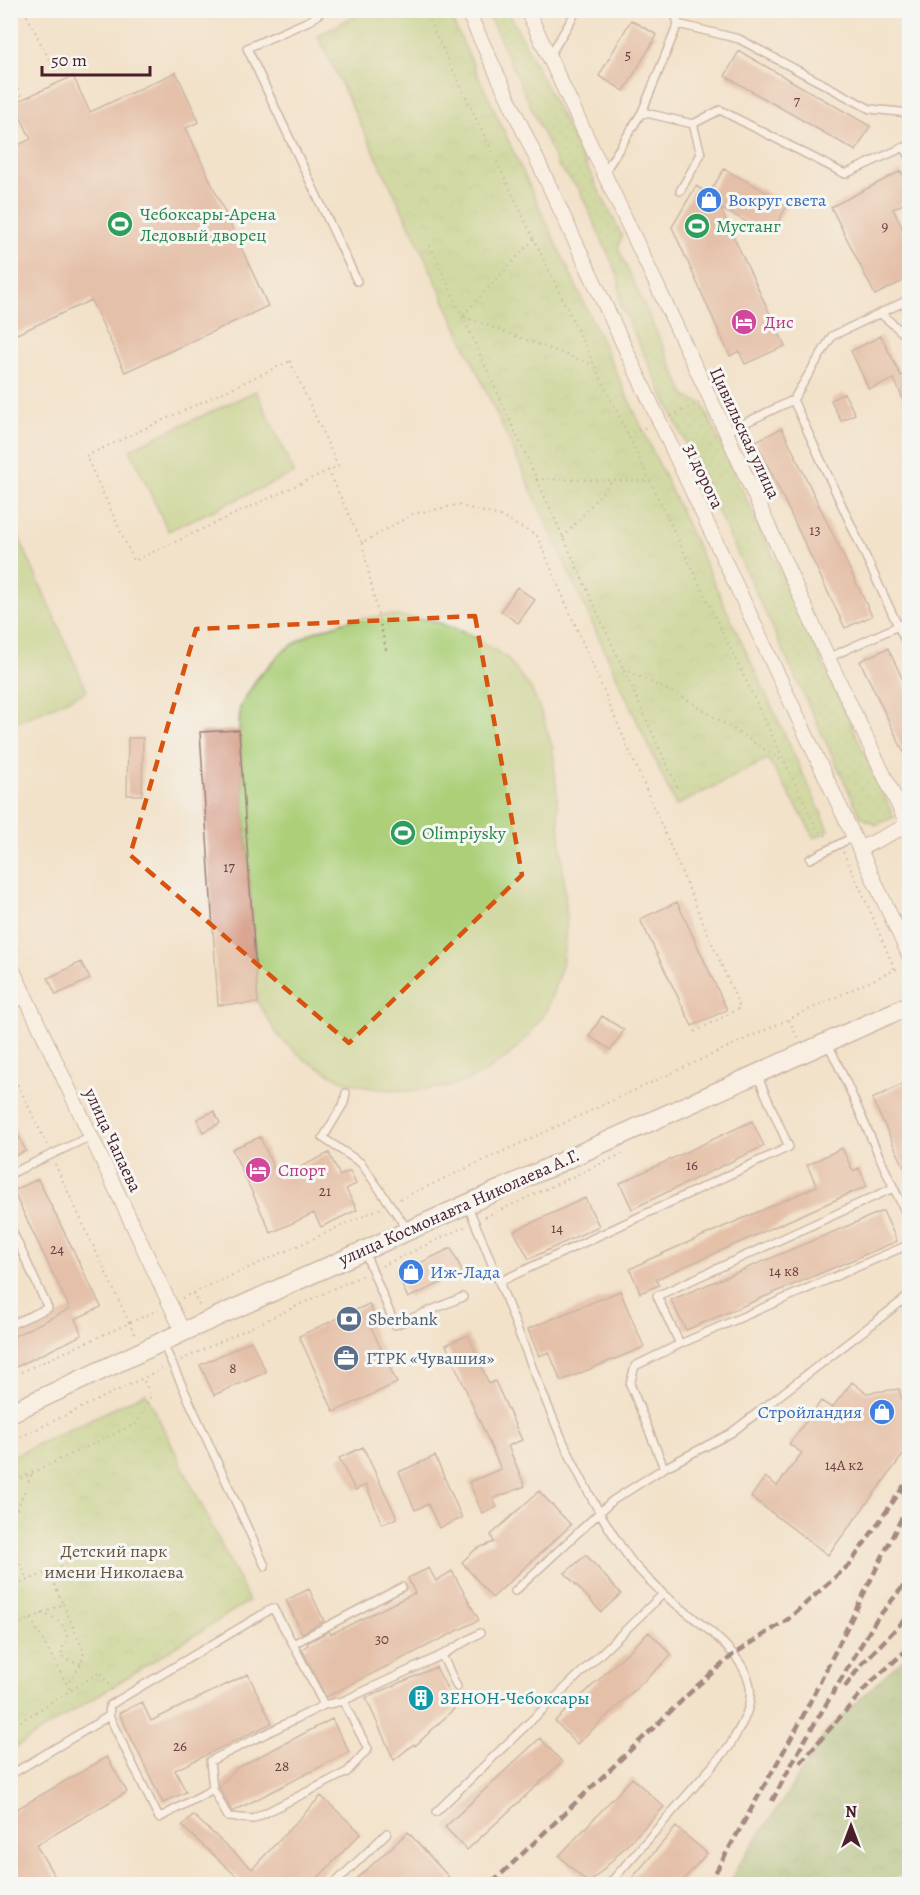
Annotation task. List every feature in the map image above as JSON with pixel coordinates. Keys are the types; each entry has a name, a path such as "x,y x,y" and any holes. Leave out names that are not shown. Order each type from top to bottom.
{"street":[{"name":"31 дорога","path":"467,10 856,843 906,962"},
{"name":"Цивильская улица","path":"527,10 726,432 828,658 904,818 905,824 902,828 856,843"},
{"name":"улица Чапаева","path":"10,964 183,1332"},
{"name":"улица Космонавта Николаева А.Г.","path":"10,1413 162,1341 909,1005"}],"lane":[{"path":"549,57 577,10"},
{"path":"603,174 642,112 678,24 674,10"},
{"path":"324,11 311,20 248,48 357,281"},
{"path":"678,24 739,39 870,109 909,113"},
{"path":"642,112 693,124 720,110 845,174 904,147 909,157"},
{"path":"680,191 700,154 693,124"},
{"path":"726,432 793,400 832,336 909,299"},
{"path":"880,313 909,339"},
{"path":"793,400 909,651"},
{"path":"828,658 909,620"},
{"path":"810,859 839,844 856,843"},
{"path":"10,1006 27,999"},
{"path":"827,1042 909,1221"},
{"path":"499,1282 789,1147 756,1074"},
{"path":"346,1093 344,1103 323,1138 361,1163 409,1231"},
{"path":"10,1174 91,1137"},
{"path":"680,1344 657,1296 893,1188"},
{"path":"467,1204 574,1466 600,1512 630,1559 663,1594 716,1636 734,1654 750,1687 744,1721 729,1747 609,1884"},
{"path":"10,1226 48,1308 10,1325"},
{"path":"664,1468 630,1384 635,1366 909,1244"},
{"path":"364,1251 395,1325 463,1297"},
{"path":"516,1591 612,1501 664,1468 731,1433 909,1295"},
{"path":"162,1341 265,1566"},
{"path":"293,1644 402,1587"},
{"path":"436,1812 663,1594"},
{"path":"213,1789 159,1818 109,1716 110,1705 273,1608 324,1705"},
{"path":"342,1701 368,1749 347,1772 253,1819 228,1817 213,1789 210,1761 324,1705 342,1701 442,1655 480,1633"},
{"path":"442,1655 457,1687"},
{"path":"10,1775 109,1716"},
{"path":"334,1884 387,1833"}],"path":[{"path":"24,10 59,79"},
{"path":"423,10 817,829 839,844 895,970"},
{"path":"10,73 23,99"},
{"path":"462,316 534,239"},
{"path":"430,245 678,789"},
{"path":"462,316 594,365"},
{"path":"290,361 338,466 328,470 134,561 86,456 290,361"},
{"path":"627,435 710,398"},
{"path":"328,470 362,543 387,654"},
{"path":"536,479 650,482"},
{"path":"563,538 612,481"},
{"path":"362,543 412,514 457,505 500,516 537,537 740,1008 694,1032"},
{"path":"623,669 686,699 785,763"},
{"path":"10,1377 390,1204 895,970 906,962"},
{"path":"10,1068 130,1323"},
{"path":"10,1442 624,1153"},
{"path":"10,1483 137,1423 150,1396 142,1378"},
{"path":"10,1526 32,1473"},
{"path":"10,1542 28,1581"},
{"path":"10,1588 66,1564"},
{"path":"49,1572 84,1652 81,1664 67,1684"},
{"path":"10,1628 63,1604"},
{"path":"41,1614 51,1615 67,1632 68,1640 61,1656 81,1664"},
{"path":"31,1619 70,1691"},
{"path":"10,1728 100,1672 118,1701"}],"highlighted area":[{"path":"475,616 522,875 349,1043 130,855 196,629"}],"green space":[{"path":"365,10 448,11 829,830 815,838 768,759 676,806 421,249 318,36"},
{"path":"487,11 508,11 622,236 618,248 686,397 702,403 894,817 876,825 861,817 621,305 618,276 579,189 558,166"},
{"path":"256,391 294,473 168,531 130,449"},
{"path":"11,519 87,691 10,725"},
{"name":"Olimpiysky","path":"387,615 431,620 471,635 507,658 531,689 553,749 567,918 562,966 547,1009 529,1035 508,1056 481,1075 449,1087 407,1091 372,1088 341,1080 305,1060 279,1037 258,1003 239,730 240,707 258,677 283,651 311,633 350,620"},
{"name":"Детский парк имени Николаева","path":"146,1393 249,1601 11,1750 11,1457"},
{"path":"909,1654 909,1871 880,1884 729,1884 739,1864 826,1732"}],"building":[{"path":"631,20 657,35 624,91 599,76"},
{"path":"739,51 870,126 856,151 725,76"},
{"name":"Чебоксары-Арена Ледовый дворец","path":"176,72 199,122 186,128 268,306 125,372 91,300 17,334 10,319 10,149 31,139 14,103 73,76 90,112"},
{"path":"724,169 788,204 771,234 720,208 785,346 745,364 739,351 730,356 672,227 696,186 709,194"},
{"path":"901,171 909,188 909,201 893,209 909,242 909,278 875,295 831,207"},
{"path":"881,336 901,376 909,372 909,412 894,379 869,389 851,351"},
{"path":"844,393 855,414 841,421 831,400"},
{"path":"782,428 872,616 845,628 756,441"},
{"path":"517,587 535,600 518,623 501,611"},
{"path":"888,648 909,693 909,763 860,661"},
{"path":"239,730 258,1003 218,1005 200,732"},
{"path":"128,738 143,738 142,795 127,795"},
{"path":"677,902 727,1010 692,1026 640,919"},
{"path":"81,962 90,979 56,995 48,978"},
{"path":"602,1016 624,1030 611,1050 589,1036"},
{"path":"909,1081 909,1177 872,1099"},
{"path":"214,1111 220,1123 203,1132 197,1119"},
{"path":"10,1119 26,1151 10,1158"},
{"path":"752,1121 764,1146 632,1209 620,1183"},
{"path":"260,1137 278,1178 329,1153 340,1176 350,1171 356,1184 346,1189 357,1210 321,1227 314,1213 271,1233 232,1149"},
{"path":"842,1148 853,1171 859,1168 867,1186 656,1279 659,1285 640,1293 630,1269 817,1186 807,1165"},
{"path":"38,1179 101,1307 75,1319 82,1335 10,1370 10,1338 70,1309 13,1191"},
{"path":"585,1198 599,1226 529,1259 514,1231"},
{"path":"883,1211 897,1241 686,1330 671,1300"},
{"path":"451,1248 463,1273 408,1298 397,1274"},
{"path":"620,1291 644,1347 561,1381 549,1352 539,1356 528,1329"},
{"path":"369,1304 377,1322 370,1325 397,1383 334,1412 299,1336"},
{"path":"468,1335 489,1384 495,1381 522,1440 508,1446 525,1486 493,1499 497,1507 482,1513 469,1482 501,1469 446,1345"},
{"path":"251,1341 266,1372 214,1395 200,1365"},
{"path":"852,1382 866,1393 899,1389 909,1425 909,1447 828,1555 751,1497 765,1477 777,1486 802,1453 789,1444 821,1401 832,1408"},
{"path":"363,1447 397,1518 382,1524 366,1485 355,1490 339,1458"},
{"path":"435,1456 462,1518 439,1528 428,1504 415,1510 399,1472"},
{"path":"539,1491 571,1525 492,1598 462,1562 476,1549 494,1542 491,1535"},
{"path":"586,1555 621,1594 601,1612 565,1573"},
{"path":"429,1568 436,1581 452,1571 479,1620 326,1697 302,1649 308,1645 307,1643 329,1631 331,1634 415,1593 408,1578"},
{"path":"309,1589 324,1621 302,1633 286,1600"},
{"path":"649,1632 672,1655 577,1744 555,1721"},
{"name":"ЗЕНОН-Чебоксары","path":"436,1667 456,1707 415,1746 414,1744 394,1760 366,1698"},
{"path":"248,1674 272,1723 175,1770 186,1792 163,1803 119,1713 142,1702 151,1721"},
{"path":"332,1719 349,1752 232,1812 219,1787 237,1768"},
{"path":"540,1738 562,1762 467,1850 445,1827"},
{"path":"107,1757 127,1792 36,1845 59,1884 10,1884 10,1813"},
{"path":"632,1778 664,1807 589,1884 559,1856"},
{"path":"321,1796 361,1833 312,1884 245,1884 182,1826 193,1815 252,1869"},
{"path":"676,1827 707,1853 680,1884 627,1884"},
{"path":"408,1832 455,1884 351,1884"}],"railway":[{"path":"492,1883 697,1686 734,1654 787,1620 850,1564 910,1477"},
{"path":"709,1884 799,1724 910,1501"},
{"path":"772,1801 802,1745 876,1620 910,1578"},
{"path":"845,1687 861,1665 910,1614"},
{"path":"800,1763 870,1683 910,1647"}],"place":[{"name":"Вокруг света","path":"709,200"},
{"name":"Чебоксары-Арена Ледовый дворец","path":"120,224"},
{"name":"Мустанг","path":"697,226"},
{"name":"Дис","path":"744,322"},
{"name":"Olimpiysky","path":"403,833"},
{"name":"Спорт","path":"258,1170"},
{"name":"Иж-Лада","path":"411,1272"},
{"name":"Sberbank","path":"349,1319"},
{"name":"ГТРК «Чувашия»","path":"346,1358"},
{"name":"Стройландия","path":"882,1412"},
{"name":"ЗЕНОН-Чебоксары","path":"421,1698"}]}
